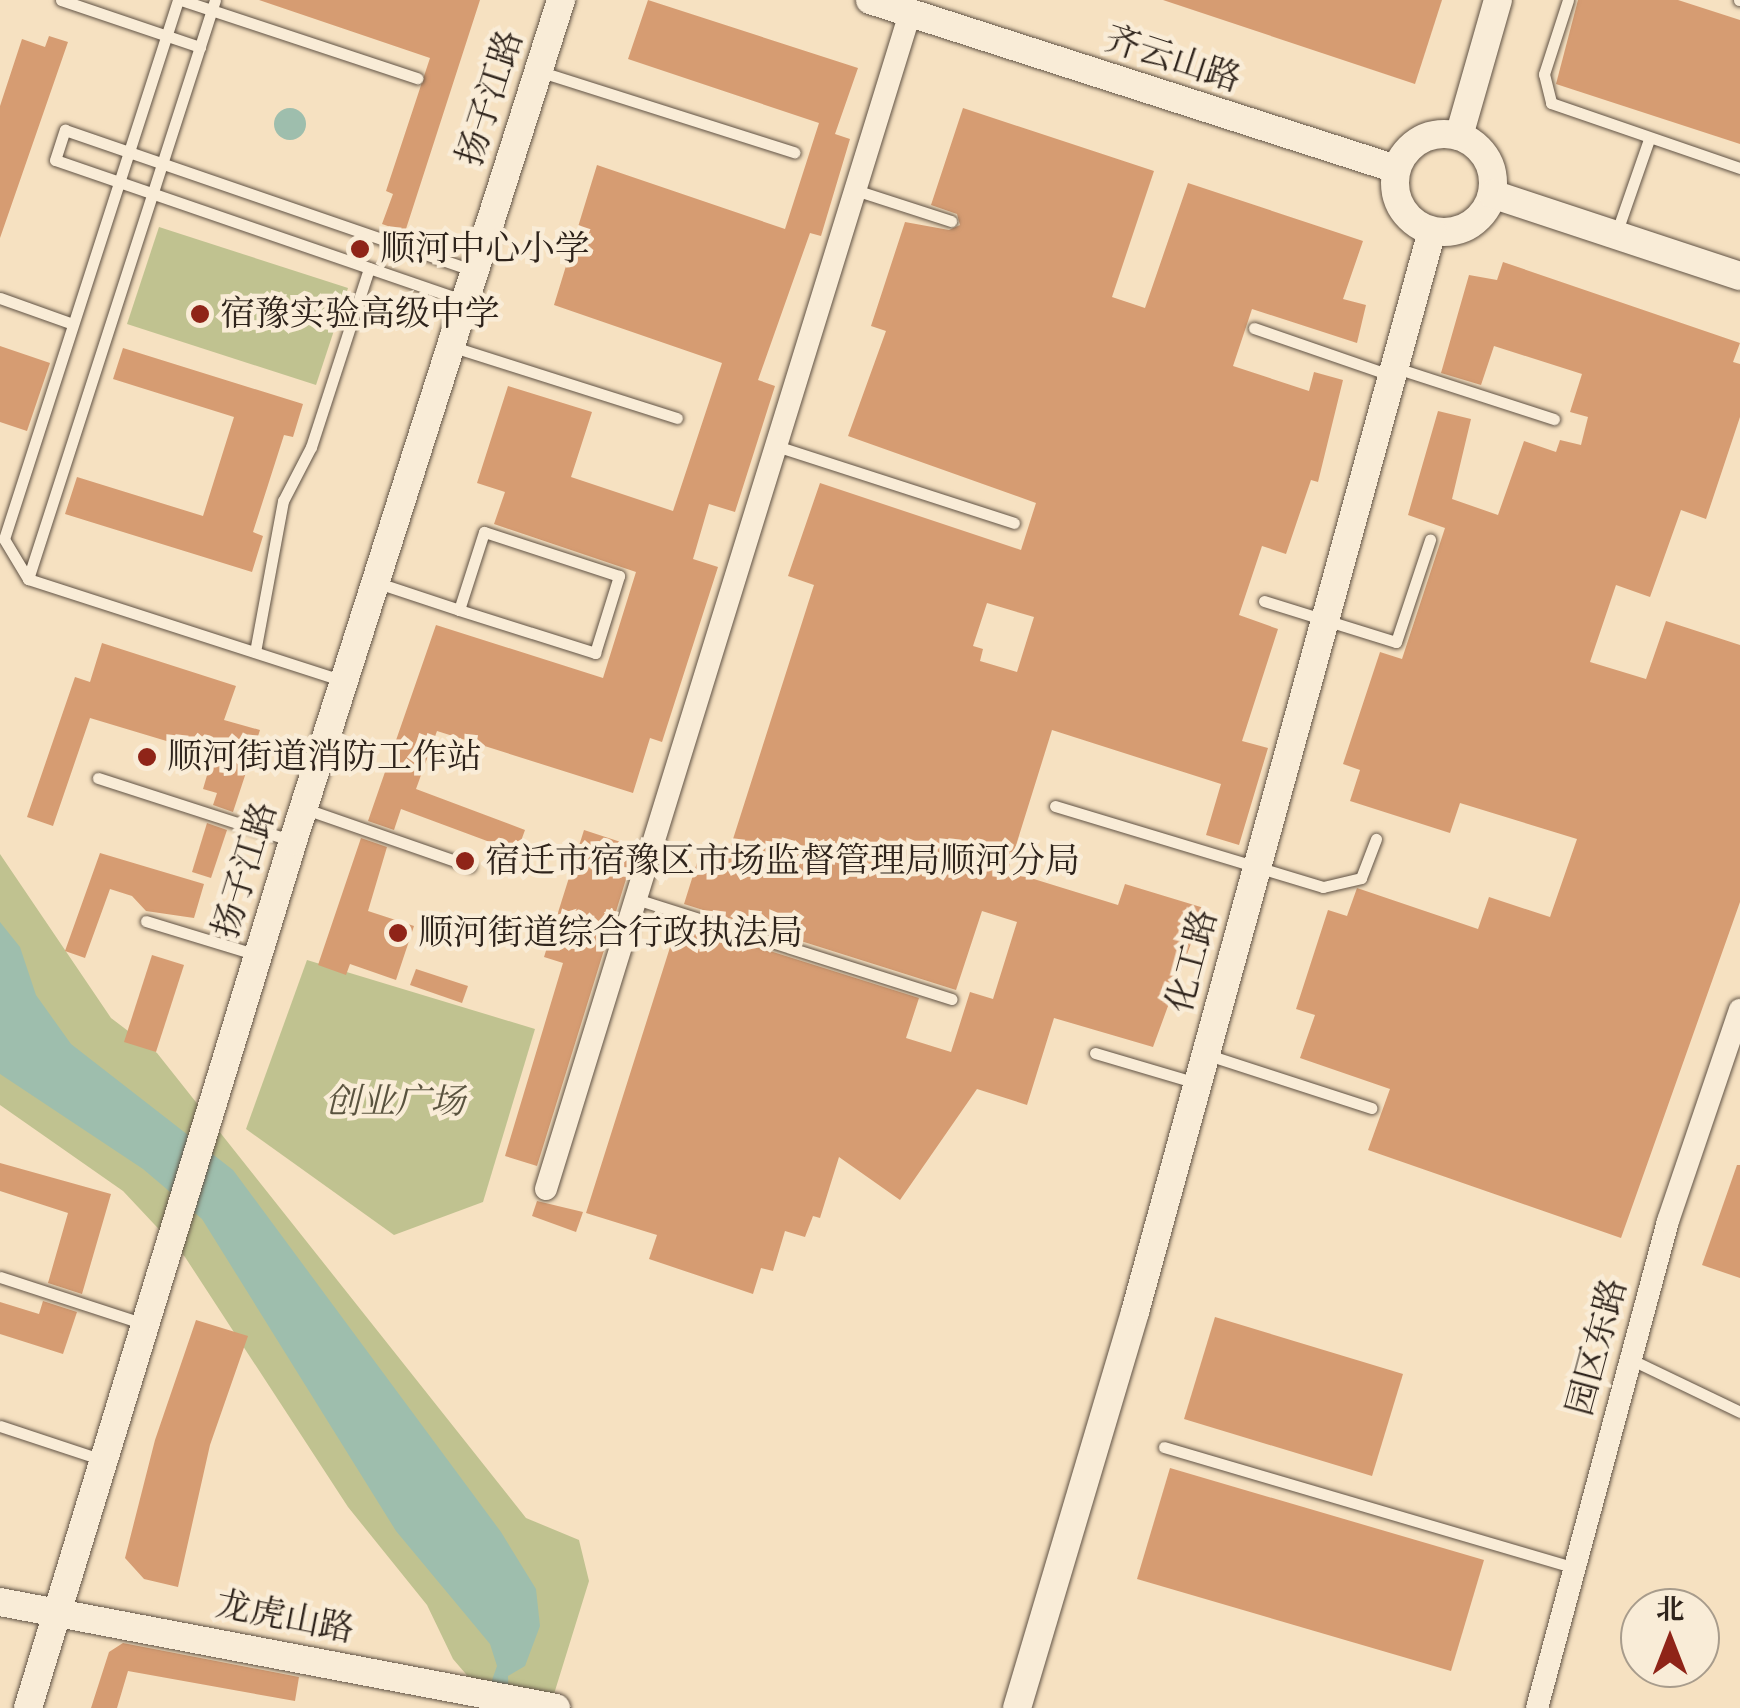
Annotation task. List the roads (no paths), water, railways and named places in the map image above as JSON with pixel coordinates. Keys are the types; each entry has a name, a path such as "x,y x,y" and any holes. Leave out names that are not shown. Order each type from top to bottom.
{"street":[{"name":"扬子江路","path":"28,1708 292,840 561,0"},
{"name":"齐云山路","path":"870,0 929,15 1396,169"},
{"path":"1458,136 1498,0"},
{"path":"546,1189 855,190 929,15"},
{"path":"1458,136 1487,158 1492,194 1463,229 1432,231 1401,208 1396,169 1416,142 1458,136"},
{"path":"1492,194 1740,276"},
{"name":"化工路","path":"1017,1708 1197,1084 1432,231"},
{"name":"园区东路","path":"1537,1708 1668,1221 1740,1010"},
{"name":"龙虎山路","path":"0,1602 467,1700 556,1708"}],"lane":[{"path":"61,0 200,47"},
{"path":"343,681 28,579 4,539 180,0 214,5 417,78"},
{"path":"1568,0 1544,74 1544,95 1559,110 1740,168"},
{"path":"28,579 214,5"},
{"path":"538,71 794,152"},
{"path":"465,301 55,160 66,130 474,272"},
{"path":"1616,235 1649,139"},
{"path":"855,190 951,221"},
{"path":"255,652 283,501 311,447 369,268"},
{"path":"0,298 74,324"},
{"path":"1254,328 1554,418"},
{"path":"450,346 676,418"},
{"path":"776,446 1014,522"},
{"path":"375,582 459,610 595,653 619,576 484,532 459,610"},
{"path":"1264,600 1396,642 1430,540"},
{"path":"98,778 292,840"},
{"path":"1055,806 1336,887 1361,878 1376,838"},
{"path":"302,808 470,866"},
{"path":"636,899 952,999"},
{"path":"146,921 258,955"},
{"path":"1095,1053 1197,1084"},
{"path":"1205,1054 1371,1108"},
{"path":"0,1277 145,1324"},
{"path":"1630,1360 1740,1412"},
{"path":"0,1426 103,1460"},
{"path":"1164,1447 1574,1567"}],"place":[{"name":"顺河中心小学","path":"360,249"},
{"name":"宿豫实验高级中学","path":"200,314"},
{"name":"顺河街道消防工作站","path":"147,757"},
{"name":"宿迁市宿豫区市场监督管理局顺河分局","path":"465,861"},
{"name":"顺河街道综合行政执法局","path":"398,933"}],"park label":[{"name":"创业广场","path":"395,1102"}]}
